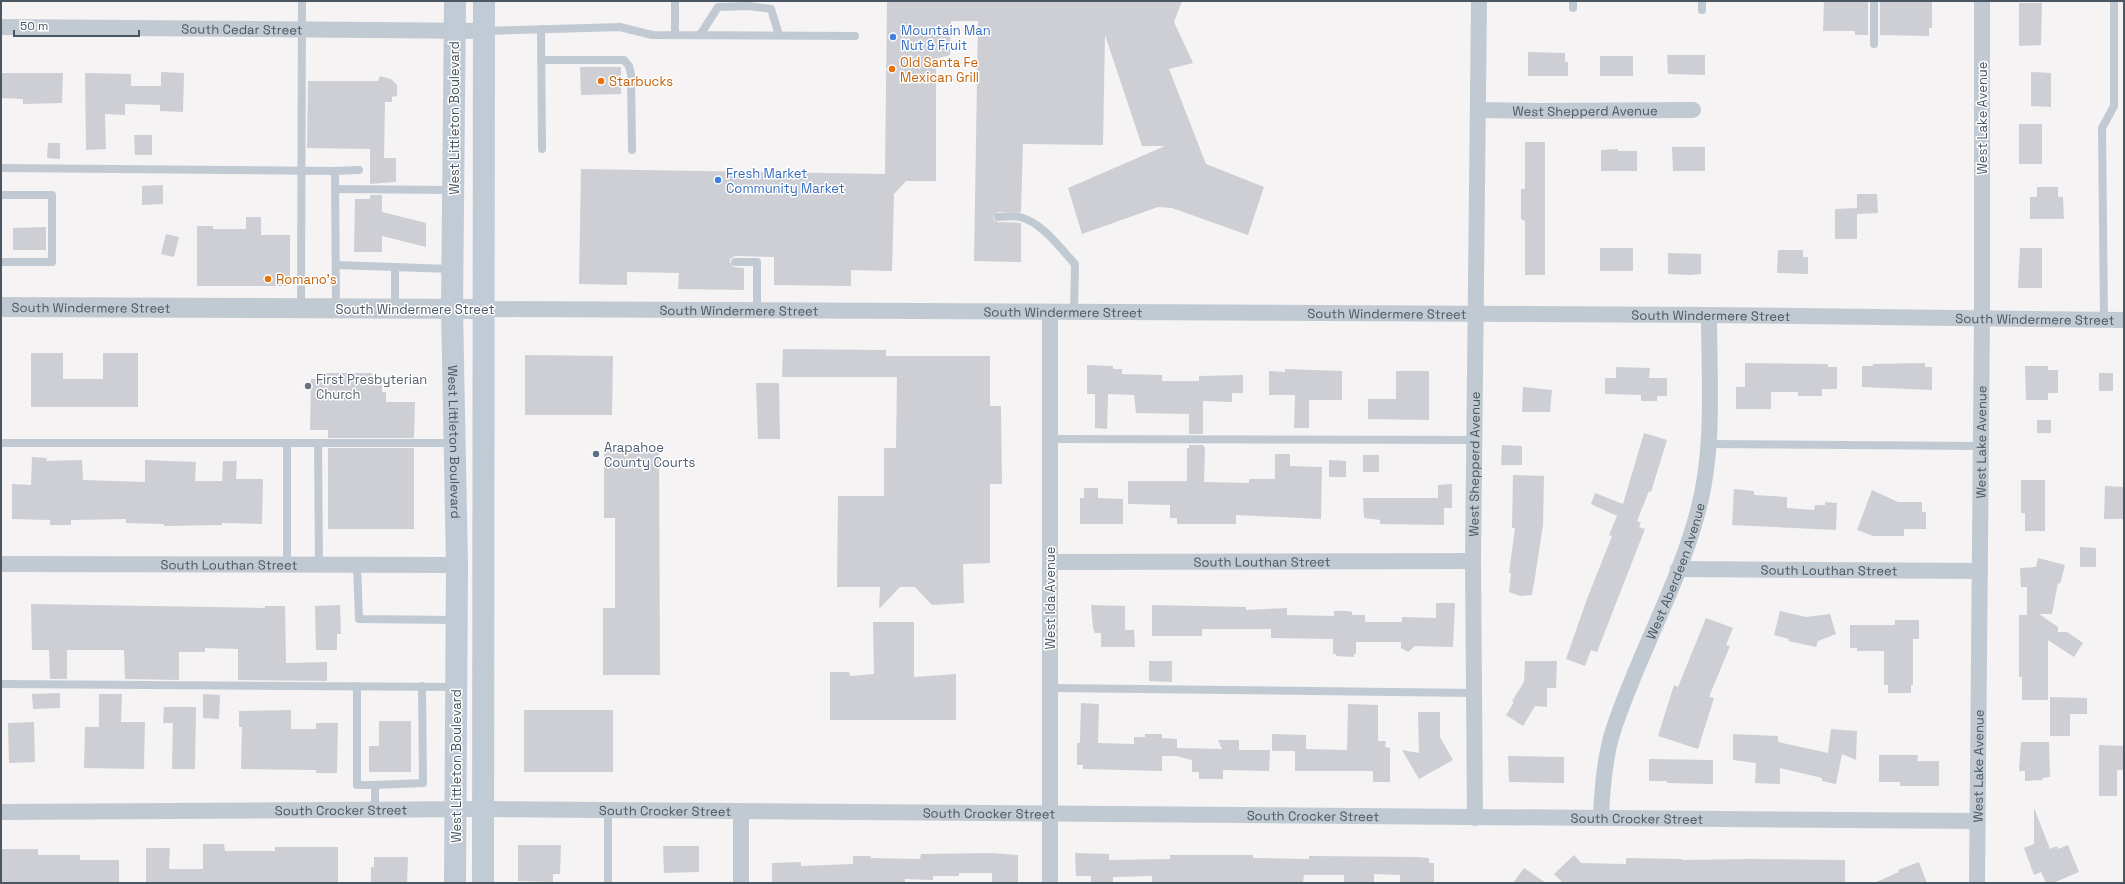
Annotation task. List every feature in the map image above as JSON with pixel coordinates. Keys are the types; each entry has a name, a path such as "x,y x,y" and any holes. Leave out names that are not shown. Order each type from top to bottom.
{"main road":[{"name":"West Littleton Boulevard","path":"455,1 452,309 457,565 455,883"},
{"name":"West Littleton Boulevard","path":"483,883 484,1"}],"street":[{"name":"West Shepperd Avenue","path":"1475,818 1474,560 1479,1"},
{"name":"West Lake Avenue","path":"1977,883 1982,319 1982,1"},
{"name":"South Cedar Street","path":"1,27 484,31"},
{"name":"West Shepperd Avenue","path":"1478,110 1692,110"},
{"name":"South Windermere Street","path":"1,307 1709,315 2124,320"},
{"name":"West Ida Avenue","path":"1050,313 1050,883"},
{"name":"West Aberdeen Avenue","path":"1601,818 1602,792 1612,732 1678,569 1698,512 1704,485 1708,444 1709,315"},
{"name":"South Louthan Street","path":"1050,562 1474,560"},
{"name":"South Louthan Street","path":"1,564 457,565"},
{"name":"South Louthan Street","path":"1678,569 1980,571"},
{"name":"South Crocker Street","path":"1,812 483,809 1051,815 1977,821"},
{"path":"741,811 741,883"}],"lane":[{"path":"301,308 302,1"},
{"path":"675,1 675,35"},
{"path":"1702,1 1702,10"},
{"path":"1874,1 1874,44"},
{"path":"2104,320 2102,128 2114,106 2114,1"},
{"path":"700,35 718,7 748,6 771,9 779,35"},
{"path":"484,31 620,27 652,35 855,36"},
{"path":"541,29 542,149"},
{"path":"541,60 624,60 629,66 631,74 632,150"},
{"path":"1,168 359,170"},
{"path":"335,171 336,308"},
{"path":"335,189 453,190"},
{"path":"1,195 52,195 52,262 1,262"},
{"path":"998,217 1019,217 1032,222 1053,239 1075,264 1074,313"},
{"path":"735,262 756,262 757,311"},
{"path":"336,265 453,269"},
{"path":"395,267 395,308"},
{"path":"1050,439 1475,440"},
{"path":"1,442 455,443"},
{"path":"287,443 287,565"},
{"path":"318,443 319,565"},
{"path":"1708,444 1981,446"},
{"path":"357,565 359,619 457,620"},
{"path":"1,684 456,686"},
{"path":"357,686 357,785 375,785 423,783 422,686"},
{"path":"1051,688 1474,693"},
{"path":"375,785 375,809"},
{"path":"608,811 608,883"}],"building":[{"path":"887,1 1182,1 1174,22 1193,63 1169,69 1206,164 1264,187 1248,235 1172,208 1158,207 1082,234 1068,188 1165,146 1142,146 1105,35 1103,145 1023,144 1021,212 998,212 993,217 994,220 998,222 1021,223 1021,262 974,261 978,21 951,21 950,55 936,59 936,181 906,181 894,194 892,271 851,270 851,286 774,285 774,257 735,256 730,259 730,262 733,267 744,268 744,290 678,289 679,273 627,272 627,285 579,284 581,169 885,174"},
{"path":"1824,1 1868,1 1868,35 1855,35 1855,31 1823,31"},
{"path":"1880,1 1932,1 1932,28 1929,28 1929,36 1880,35"},
{"path":"2019,3 2042,3 2041,45 2019,46"},
{"path":"1528,52 1565,53 1565,62 1568,62 1568,76 1528,76"},
{"path":"1667,55 1705,55 1705,75 1668,74"},
{"path":"1600,56 1633,56 1633,76 1600,76"},
{"name":"Starbucks","path":"580,67 621,67 621,94 581,95"},
{"path":"161,72 184,73 183,112 160,111 160,105 125,104 125,115 105,114 106,149 86,150 85,73 131,74 131,86 161,86"},
{"path":"2031,72 2051,73 2051,107 2031,106"},
{"path":"1,73 63,73 62,103 23,104 23,99 1,98"},
{"path":"380,76 391,79 397,85 397,96 392,97 392,102 385,102 384,158 396,158 396,182 370,184 370,149 307,148 308,81 378,81"},
{"path":"2019,124 2042,124 2042,164 2019,164"},
{"path":"134,135 152,135 152,155 135,155"},
{"path":"1525,142 1545,142 1545,275 1525,275 1525,221 1521,219 1521,189 1525,189"},
{"path":"48,143 60,143 60,159 47,158"},
{"path":"1672,147 1705,147 1705,171 1673,171"},
{"path":"1618,149 1618,151 1637,151 1637,171 1601,171 1601,150"},
{"path":"163,185 163,204 142,205 142,186"},
{"path":"2037,187 2058,187 2058,197 2063,197 2064,219 2030,219 2030,197 2037,197"},
{"path":"1857,194 1877,194 1878,213 1857,214 1857,239 1835,239 1835,209 1857,208"},
{"path":"370,195 382,195 382,212 426,223 426,247 382,236 382,252 354,252 355,199 370,199"},
{"path":"246,217 261,217 261,235 290,235 290,286 197,286 197,226 213,226 213,229 246,229"},
{"path":"46,227 46,250 13,250 13,228"},
{"path":"166,234 179,237 174,257 161,254"},
{"path":"1600,248 1633,248 1633,271 1600,271"},
{"path":"2020,248 2042,248 2042,288 2018,288"},
{"path":"1778,250 1803,250 1803,257 1808,257 1808,274 1777,273"},
{"path":"1668,253 1701,254 1701,274 1668,274"},
{"path":"783,349 886,350 886,356 990,356 990,406 1001,406 1002,484 990,484 990,563 963,564 964,603 932,605 915,587 900,587 879,609 880,587 837,587 838,496 884,496 884,448 896,448 897,377 782,377"},
{"path":"31,353 63,353 63,379 103,379 103,353 138,353 138,407 31,407"},
{"path":"525,355 613,356 612,415 525,415"},
{"path":"1745,363 1828,364 1828,367 1837,367 1837,389 1822,389 1822,396 1798,396 1798,392 1771,392 1771,409 1736,409 1736,387 1745,387"},
{"path":"1925,363 1925,367 1932,367 1932,390 1862,387 1862,366 1873,366 1873,364"},
{"path":"1087,365 1113,366 1113,369 1122,369 1122,374 1162,375 1162,381 1199,381 1199,376 1243,375 1243,393 1232,393 1232,402 1203,401 1203,434 1189,434 1189,414 1136,413 1134,395 1108,394 1107,429 1095,428 1095,394 1087,394"},
{"path":"2025,366 2048,366 2048,370 2058,370 2058,393 2048,393 2048,400 2026,400"},
{"path":"1616,367 1650,368 1649,378 1667,378 1667,396 1657,396 1657,401 1641,401 1641,395 1605,394 1605,378 1616,378"},
{"path":"1285,369 1342,371 1342,400 1309,400 1309,428 1294,428 1295,395 1269,395 1269,371 1285,372"},
{"path":"1396,371 1429,371 1429,420 1368,419 1368,399 1396,399"},
{"path":"322,373 372,373 372,385 382,385 382,392 386,392 386,402 415,402 414,438 328,438 328,430 310,430 311,379 322,379"},
{"path":"2099,373 2113,373 2113,391 2099,391"},
{"path":"756,383 779,383 780,439 758,439"},
{"path":"1523,387 1552,390 1550,412 1522,412"},
{"path":"2037,420 2051,420 2051,433 2037,433"},
{"path":"1644,433 1667,440 1651,492 1649,491 1637,521 1641,523 1639,527 1645,529 1597,652 1591,650 1585,666 1566,659 1587,599 1612,536 1609,535 1617,516 1591,504 1595,493 1623,504"},
{"path":"1189,445 1203,445 1205,448 1204,482 1249,483 1249,479 1275,479 1275,454 1290,454 1290,466 1322,467 1321,519 1236,515 1236,524 1177,524 1177,518 1170,518 1170,505 1128,504 1128,481 1187,481 1187,448 1189,448"},
{"path":"1502,445 1522,446 1522,465 1501,465"},
{"path":"328,448 414,448 414,529 328,529"},
{"path":"604,452 659,452 660,675 603,675 603,608 615,608 615,518 604,518"},
{"path":"1363,455 1379,455 1379,472 1363,472"},
{"path":"32,457 47,458 46,461 82,460 83,480 145,482 145,460 196,462 195,481 222,481 223,461 237,461 236,479 263,479 262,524 222,523 222,525 164,526 164,524 126,523 126,519 71,520 71,525 50,525 50,520 12,519 12,484 31,485"},
{"path":"1329,460 1346,461 1346,477 1329,477"},
{"path":"1513,475 1544,476 1543,525 1532,595 1520,596 1509,592 1511,573 1509,573 1515,528 1512,528"},
{"path":"2021,480 2045,480 2045,531 2025,531 2025,513 2021,513"},
{"path":"1452,484 1452,508 1444,508 1444,525 1380,524 1380,520 1364,518 1363,498 1438,498 1438,485"},
{"path":"2105,486 2124,487 2124,519 2104,519"},
{"path":"1084,488 1098,488 1098,498 1123,499 1123,524 1080,524 1080,498 1084,498"},
{"path":"1734,489 1754,491 1754,495 1787,497 1787,508 1814,510 1815,505 1825,505 1825,502 1837,503 1836,530 1732,525"},
{"path":"1872,490 1898,502 1922,502 1922,512 1926,512 1926,529 1904,529 1904,536 1873,536 1857,530"},
{"path":"2080,547 2096,548 2096,567 2080,567"},
{"path":"2038,558 2065,565 2060,584 2058,583 2052,614 2039,614 2058,627 2058,632 2067,632 2083,643 2074,657 2048,640 2048,700 2022,700 2022,677 2019,677 2019,615 2027,615 2027,587 2021,587 2020,568 2036,567"},
{"path":"1436,603 1455,603 1453,647 1415,646 1408,652 1401,648 1401,642 1356,642 1356,654 1354,654 1354,657 1336,656 1336,654 1333,654 1333,639 1271,638 1271,629 1202,629 1202,636 1152,636 1152,605 1246,607 1246,610 1287,608 1287,615 1334,616 1334,611 1347,611 1352,612 1352,615 1365,615 1365,622 1402,622 1402,617 1436,618"},
{"path":"31,604 265,608 265,606 285,606 286,663 327,662 327,681 238,680 238,649 205,648 205,652 179,652 179,680 125,679 124,650 67,650 67,679 50,679 49,650 32,650"},
{"path":"340,605 341,634 337,634 337,650 316,650 315,606"},
{"path":"1091,605 1125,606 1125,630 1134,630 1135,647 1101,647 1101,633 1095,633 1093,628"},
{"path":"1780,611 1806,617 1830,614 1836,634 1818,641 1816,647 1788,641 1789,639 1774,635"},
{"path":"1706,618 1733,628 1726,645 1730,646 1709,697 1714,698 1698,749 1658,736 1674,685 1678,687"},
{"path":"1895,620 1919,620 1919,639 1913,639 1913,685 1911,685 1911,693 1888,693 1888,685 1884,685 1884,651 1857,651 1857,648 1850,648 1850,625 1895,625"},
{"path":"873,622 914,622 914,677 956,674 956,720 830,720 830,672 849,672 850,676 874,674"},
{"path":"1149,661 1172,661 1172,682 1149,681"},
{"path":"1525,661 1557,661 1556,688 1547,688 1547,707 1535,706 1523,726 1506,715 1514,702 1512,701 1524,682"},
{"path":"60,693 60,708 33,709 32,694"},
{"path":"99,694 122,694 121,722 145,722 144,769 84,768 85,727 99,727"},
{"path":"203,694 220,695 219,719 203,718"},
{"path":"2050,697 2087,698 2087,714 2070,714 2070,736 2050,736"},
{"path":"1081,703 1099,704 1098,743 1134,744 1134,737 1145,737 1145,734 1162,734 1162,738 1177,739 1177,748 1222,749 1218,740 1239,740 1239,750 1270,750 1269,771 1223,770 1223,779 1199,779 1199,772 1192,772 1192,760 1176,756 1162,756 1162,771 1083,769 1083,765 1077,765 1077,743 1080,743"},
{"path":"1348,704 1378,705 1378,741 1386,741 1385,747 1390,748 1390,782 1373,782 1373,771 1295,771 1295,751 1272,751 1272,734 1306,735 1306,749 1347,750"},
{"path":"164,707 196,707 195,769 172,769 173,723 163,723"},
{"path":"291,710 291,729 316,729 316,723 338,723 337,773 316,773 316,770 241,769 242,727 239,727 239,711"},
{"path":"524,710 613,710 613,772 524,772"},
{"path":"1418,712 1440,712 1440,737 1453,760 1419,779 1402,750 1419,753"},
{"path":"379,721 411,721 411,772 369,772 369,746 379,746"},
{"path":"34,722 35,762 9,763 8,723"},
{"path":"1831,729 1857,731 1856,760 1842,754 1836,784 1822,781 1822,778 1780,768 1780,784 1755,783 1756,763 1733,760 1733,734 1778,736 1778,742 1828,753"},
{"path":"2021,742 2049,742 2050,777 2042,778 2043,780 2025,781 2025,771 2019,771"},
{"path":"2099,745 2124,746 2124,770 2117,770 2117,796 2099,796"},
{"path":"1879,755 1918,755 1917,761 1939,761 1939,786 1900,786 1900,782 1879,782"},
{"path":"1508,756 1564,757 1564,783 1509,782"},
{"path":"1649,759 1713,760 1713,784 1649,781"},
{"path":"2034,808 2050,849 2057,846 2058,849 2068,845 2079,872 2053,883 2046,883 2041,872 2034,875 2024,848 2034,844"},
{"path":"203,844 224,844 225,851 275,851 275,847 338,847 338,883 146,883 146,848 170,848 169,869 203,869"},
{"path":"518,845 561,845 560,874 553,874 553,882 518,881"},
{"path":"663,846 699,846 699,872 664,873"},
{"path":"1,849 38,849 38,855 80,855 80,860 119,860 119,883 1,883"},
{"path":"991,853 1018,855 1018,882 992,882 992,873 959,873 959,876 933,876 933,880 905,879 905,882 772,883 772,863 801,862 801,866 853,864 853,856 871,856 870,858 920,859 921,854"},
{"path":"1075,853 1109,854 1109,860 1170,859 1170,855 1253,855 1253,858 1309,859 1309,856 1429,858 1429,863 1434,863 1434,883 1400,883 1400,875 1374,874 1374,882 1364,883 1344,882 1344,875 1304,875 1303,883 1152,883 1152,876 1113,877 1113,883 1091,883 1091,876 1076,876"},
{"path":"1574,855 1581,863 1626,864 1626,858 1683,859 1682,860 1845,860 1845,883 1563,883 1554,874"},
{"path":"374,857 408,857 407,883 371,883 371,867 374,867"},
{"path":"1919,862 1927,883 1874,883 1899,872 1898,870"},
{"path":"1524,868 1546,883 1513,883"}],"place":[{"name":"Mountain Man Nut & Fruit","path":"893,37"},
{"name":"Old Santa Fe Mexican Grill","path":"892,69"},
{"name":"Starbucks","path":"601,81"},
{"name":"Fresh Market Community Market","path":"718,180"},
{"name":"Romano's","path":"268,279"},
{"name":"First Presbyterian Church","path":"308,386"},
{"name":"Arapahoe County Courts","path":"596,454"}]}
